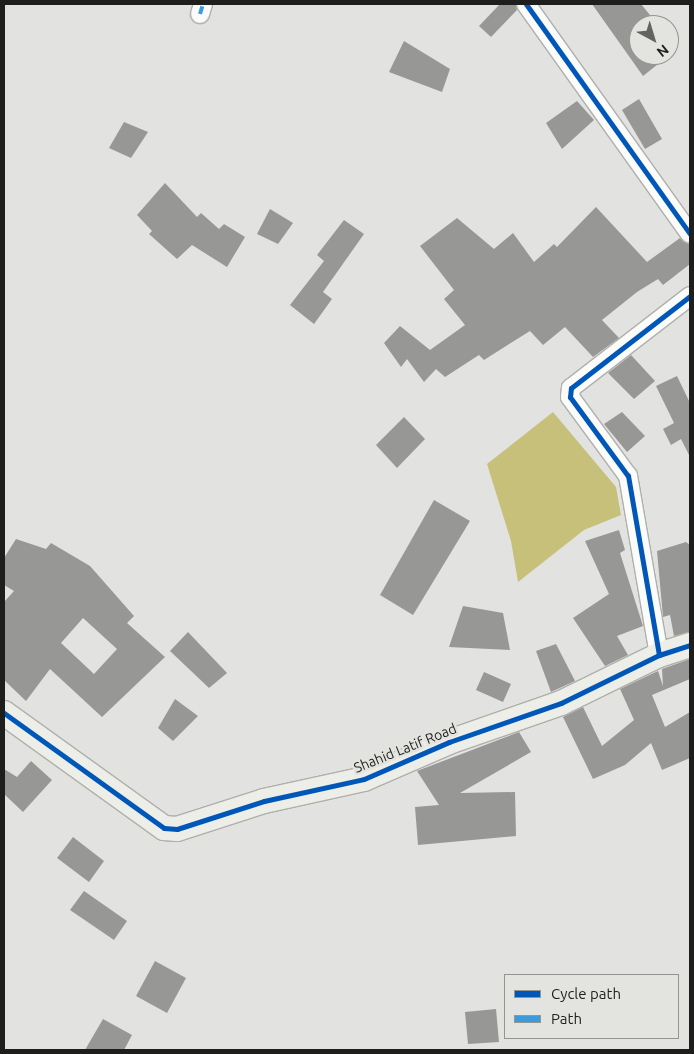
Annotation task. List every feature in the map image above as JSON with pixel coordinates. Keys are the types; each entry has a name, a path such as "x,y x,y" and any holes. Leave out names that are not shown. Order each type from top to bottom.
{"street":[{"path":"526,4 690,234"},
{"path":"659,655 628,476 570,397 571,388 690,296"},
{"name":"Shahid Latif Road","path":"4,713 164,828 177,829 264,801 364,779 449,742 561,703 659,655 690,645"}],"shaded area":[{"path":"553,412 616,487 621,515 584,530 518,582 511,541 487,464"}],"building":[{"path":"500,4 516,4 517,10 491,37 479,26"},
{"path":"592,4 641,4 650,15 629,15 629,56"},
{"path":"404,41 450,69 442,92 389,72"},
{"path":"635,65 657,65 643,76"},
{"path":"639,99 662,139 645,149 622,110"},
{"path":"577,101 594,120 562,149 546,123"},
{"path":"124,122 148,132 131,158 109,148"},
{"path":"165,183 197,217 201,213 219,229 224,224 245,237 227,267 192,245 177,259 149,234 152,231 137,215"},
{"path":"596,207 647,262 680,238 690,245 690,264 663,285 658,279 637,292 602,320 619,338 593,357 565,327 543,345 530,331 484,360 479,355 445,377 436,369 424,382 407,359 401,367 384,343 400,326 430,350 465,325 444,299 454,290 420,246 457,218 494,249 513,233 534,262 554,244 557,247"},
{"path":"270,209 293,223 278,244 257,234"},
{"path":"344,220 364,234 323,292 332,299 314,324 290,305 324,261 317,255"},
{"path":"631,355 655,381 634,399 608,373"},
{"path":"677,376 690,403 690,457 681,439 671,445 663,429 674,423 656,386"},
{"path":"622,412 645,436 627,452 604,424"},
{"path":"404,417 425,439 397,468 376,445"},
{"path":"434,500 470,521 413,615 380,595"},
{"path":"619,530 625,550 620,553 643,626 617,636 628,655 605,666 573,618 609,594 585,541"},
{"path":"16,539 46,549 51,543 90,566 134,616 127,623 165,657 102,717 50,669 26,701 4,680 4,602 14,591 4,585 4,558","holes":["83,618 117,649 94,674 61,643"]},
{"path":"686,542 690,545 690,632 674,636 670,615 663,617 657,551"},
{"path":"463,606 503,613 510,650 449,647"},
{"path":"188,632 227,673 209,688 170,651"},
{"path":"556,644 575,681 551,692 536,651"},
{"path":"690,659 690,679 652,695 665,727 690,712 690,758 662,770 651,743 625,765 593,779 563,717 583,707 602,746 634,720 620,689 658,671 663,686 662,669"},
{"path":"484,672 511,684 503,702 476,690"},
{"path":"175,699 198,716 173,741 158,728"},
{"path":"519,732 531,752 460,793 515,792 516,836 418,845 415,807 439,805 417,771"},
{"path":"31,761 52,780 23,812 4,794 4,769 17,777"},
{"path":"73,837 104,861 89,882 57,858"},
{"path":"84,891 127,921 114,940 70,910"},
{"path":"155,961 186,978 167,1013 136,996"},
{"path":"496,1009 499,1042 468,1044 465,1012"},
{"path":"103,1019 132,1035 124,1050 85,1050"}],"marked path":[{"path":"200,14 203,4"}],"cycle path":[{"path":"526,4 690,234"},
{"path":"659,655 628,476 570,397 571,388 690,296"},
{"path":"4,713 164,828 177,829 264,801 364,779 449,742 561,703 659,655 690,645"}]}
